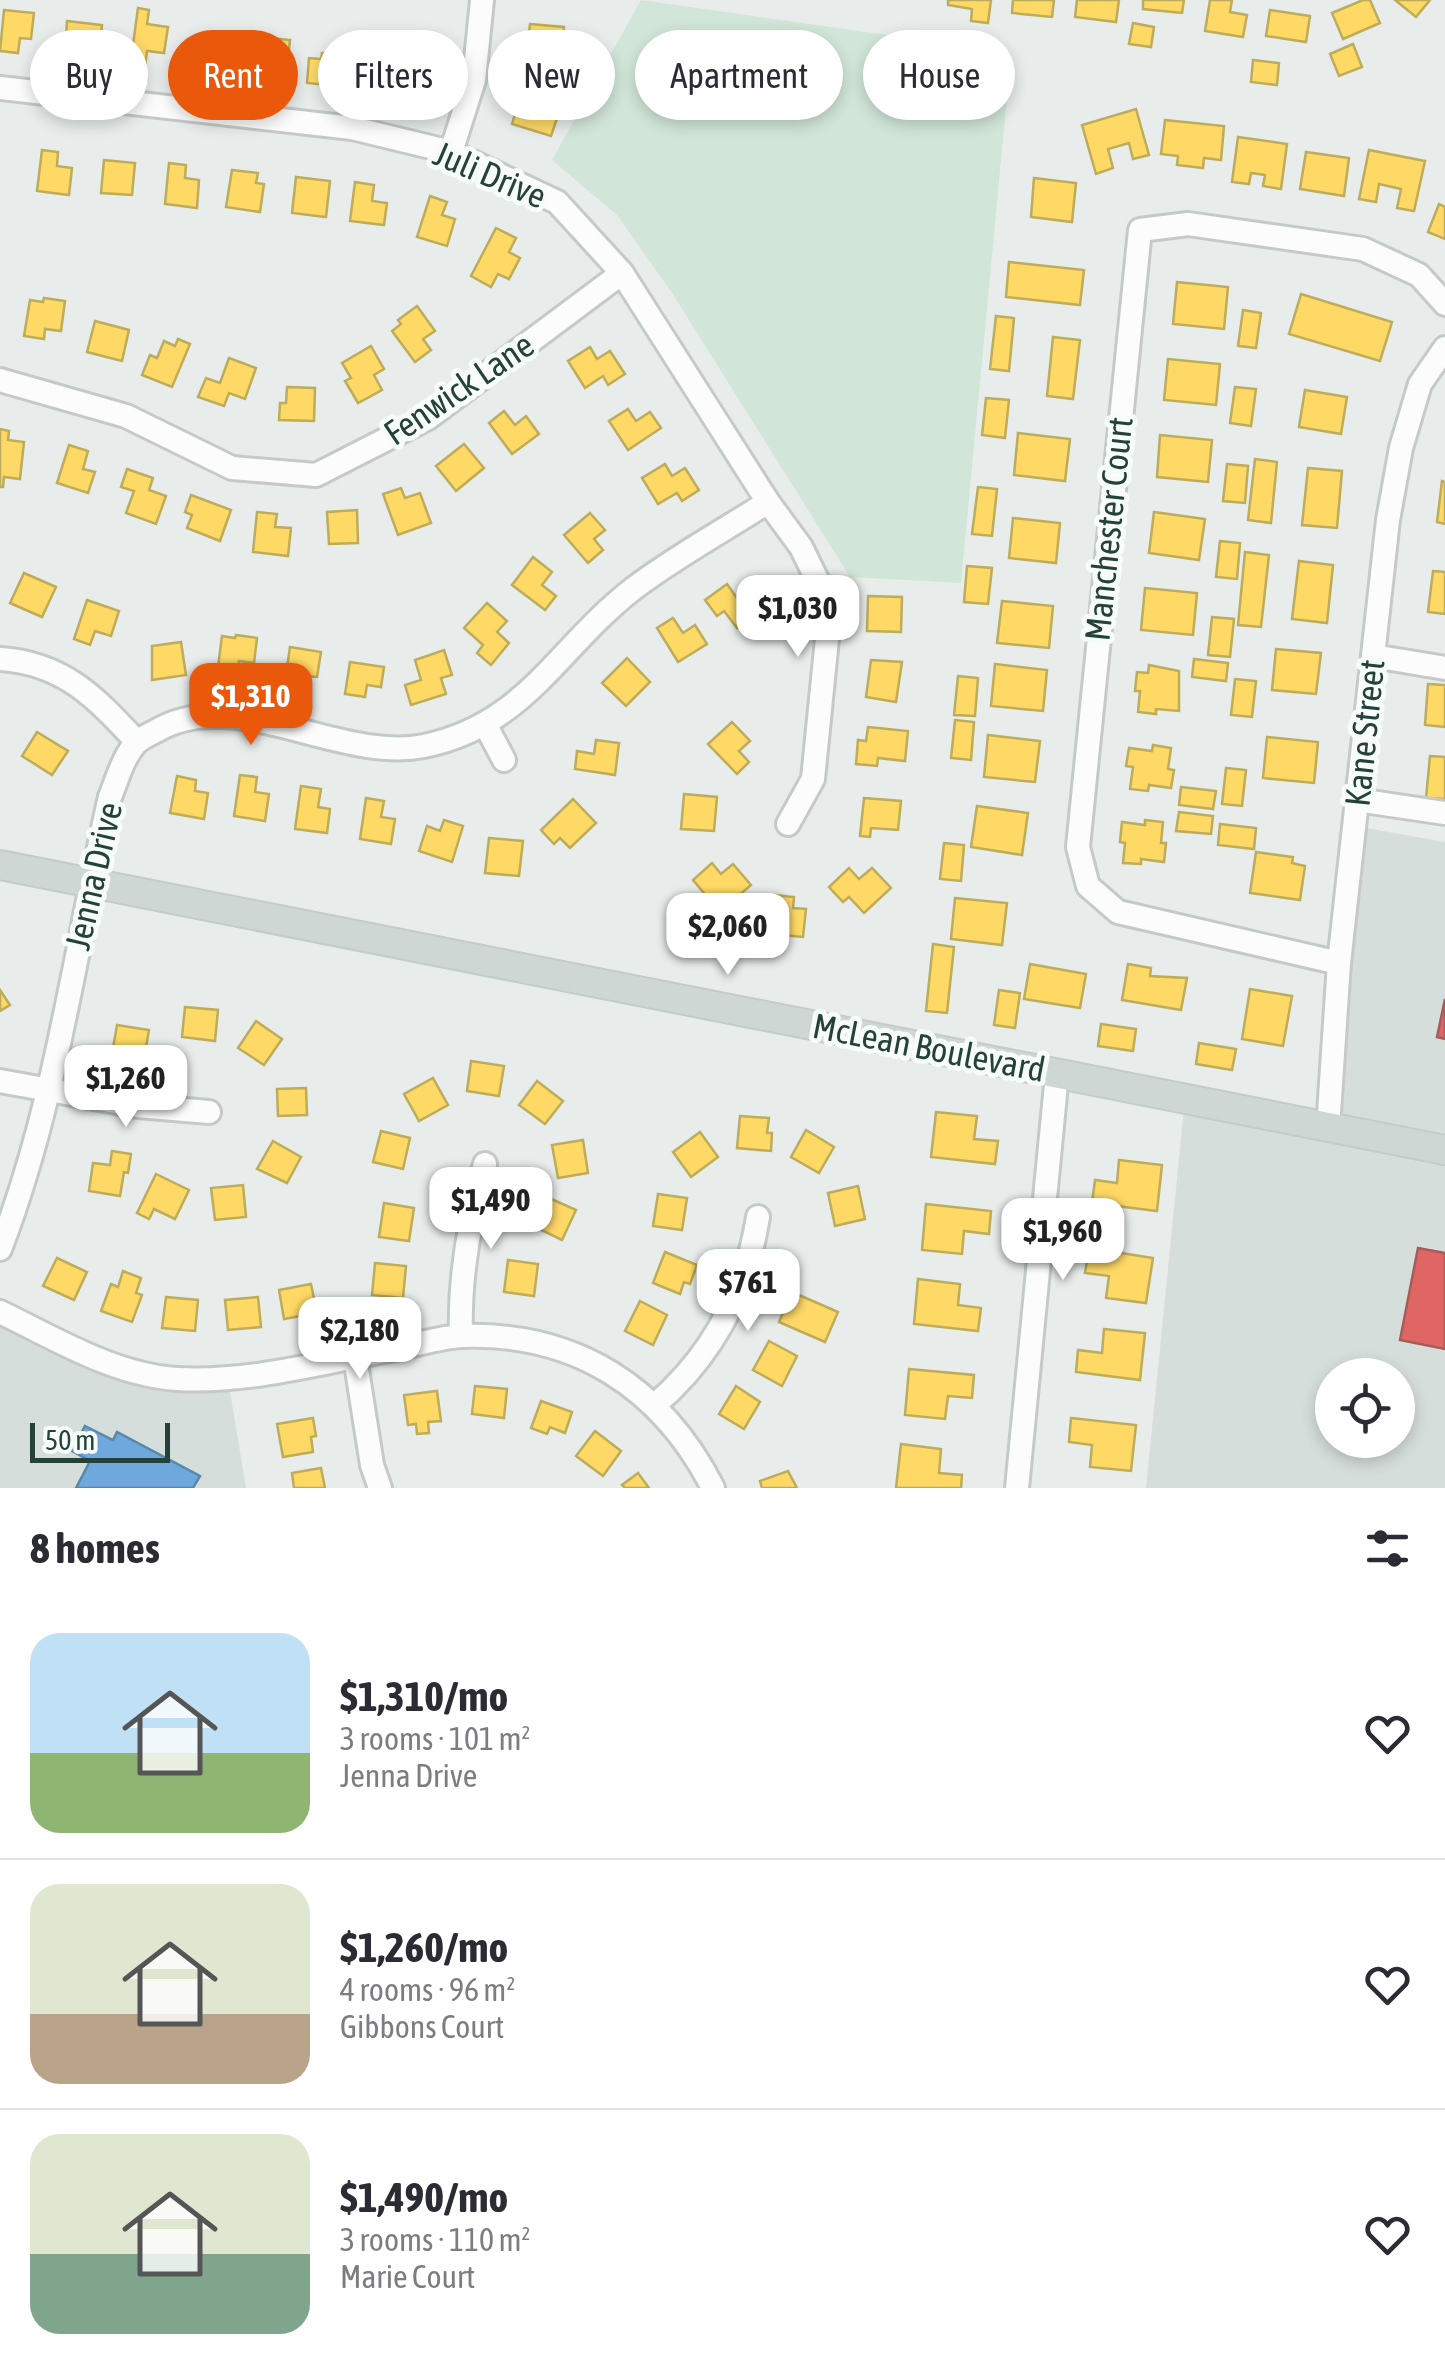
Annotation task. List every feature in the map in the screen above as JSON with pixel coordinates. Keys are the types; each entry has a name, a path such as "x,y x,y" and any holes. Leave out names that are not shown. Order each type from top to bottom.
{"main road":[{"name":"McLean Boulevard","path":"0,865 1445,1150"}],"street":[{"path":"452,152 474,80 482,0"},
{"name":"Juli Drive","path":"0,88 352,128 452,152 557,202 622,274 801,547 822,590 826,638 813,779 788,824"},
{"name":"Manchester Court","path":"1338,964 1118,912 1088,886 1078,847 1140,230 1188,224 1362,249 1419,275 1445,304"},
{"name":"Fenwick Lane","path":"0,380 126,416 232,468 316,475 428,418 622,274"},
{"name":"Kane Street","path":"1328,1128 1338,964 1388,520 1401,448 1420,384 1445,348"},
{"path":"0,660 16,660 66,676 98,700 137,742 173,720 214,714 369,744 413,748 452,740 486,726 526,696 602,614 635,587 768,502"},
{"path":"1373,656 1445,668"},
{"path":"486,726 504,760"},
{"name":"Jenna Drive","path":"0,1250 51,1090 110,798 137,742"},
{"path":"1357,800 1445,812"},
{"path":"1017,1488 1057,1074"},
{"path":"0,1080 138,1106 208,1112"},
{"path":"460,1336 464,1252 484,1164"},
{"path":"655,1405 680,1384 724,1322 746,1272 758,1218"},
{"path":"0,1312 119,1368 173,1378 228,1380 460,1336 512,1339 568,1350 613,1372 655,1405 700,1462 713,1488"},
{"path":"355,1356 372,1466 380,1488"}],"shaded area":[{"path":"1360,827 1445,842 1445,1144 1333,1123"},
{"path":"1184,1108 1445,1159 1445,1488 1146,1488"},
{"path":"0,1318 112,1370 229,1385 246,1488 0,1488"}],"green space":[{"path":"641,0 863,32 863,120 1005,120 961,583 850,577 672,293 617,215 552,160 574,120 615,120 615,47"}],"building: Homes":[{"path":"948,0 991,0 988,23 971,21 972,9 948,5"},
{"path":"1013,0 1054,0 1052,17 1012,13"},
{"path":"1077,0 1119,0 1116,22 1075,17"},
{"path":"1143,0 1184,0 1182,13 1143,9"},
{"path":"1210,0 1232,0 1230,12 1247,15 1243,37 1205,31"},
{"path":"1370,0 1380,23 1343,39 1332,13"},
{"path":"1395,0 1430,0 1416,17"},
{"path":"138,8 149,10 147,24 168,27 164,53 148,51 148,30 135,30"},
{"path":"4,10 34,13 30,39 20,38 18,53 0,51"},
{"path":"1270,10 1310,16 1306,42 1266,36"},
{"path":"67,21 102,25 101,30 66,30"},
{"path":"1133,23 1154,27 1151,47 1129,44"},
{"path":"530,24 564,27 564,30 529,30"},
{"path":"1353,44 1362,67 1339,76 1330,54"},
{"path":"309,58 318,59 318,84 307,83"},
{"path":"1253,60 1279,63 1277,85 1251,82"},
{"path":"1136,109 1149,155 1133,159 1129,143 1108,149 1113,168 1096,174 1082,125"},
{"path":"513,120 557,120 551,136 512,124"},
{"path":"1165,120 1224,126 1221,160 1204,158 1203,168 1177,165 1178,156 1161,154"},
{"path":"1238,137 1287,144 1281,189 1263,186 1265,175 1251,173 1249,184 1232,182"},
{"path":"42,150 58,152 57,166 72,168 69,195 37,191"},
{"path":"1369,150 1425,161 1414,211 1397,208 1401,189 1379,184 1376,202 1359,199"},
{"path":"1306,152 1349,158 1344,196 1300,189"},
{"path":"104,160 135,163 132,195 101,193"},
{"path":"169,163 186,165 185,178 199,180 197,208 165,204"},
{"path":"232,170 258,173 256,183 264,184 260,212 226,207"},
{"path":"296,177 330,181 326,217 292,213"},
{"path":"1034,178 1076,183 1072,222 1031,217"},
{"path":"355,182 374,185 372,201 387,203 384,225 350,221"},
{"path":"430,196 447,202 442,215 455,219 447,246 417,237"},
{"path":"1439,204 1445,207 1445,239 1428,232"},
{"path":"496,228 516,238 509,252 520,258 509,279 498,274 491,287 471,276"},
{"path":"1009,262 1084,270 1080,305 1006,297"},
{"path":"1177,282 1228,287 1224,329 1173,324"},
{"path":"1301,294 1392,322 1380,361 1289,334"},
{"path":"44,298 65,301 61,331 45,329 44,339 24,336 30,300 43,302"},
{"path":"417,306 435,331 423,339 431,350 415,362 392,331 401,324 398,320"},
{"path":"1243,310 1261,313 1256,348 1238,346"},
{"path":"996,316 1014,318 1009,371 990,369"},
{"path":"95,321 129,330 122,361 87,352"},
{"path":"1053,337 1080,340 1073,399 1047,396"},
{"path":"178,339 190,344 172,387 142,375 150,355 157,358 164,341 175,346"},
{"path":"371,346 384,369 374,375 382,390 358,403 345,381 351,378 342,363"},
{"path":"590,347 597,359 610,351 625,374 608,385 603,376 585,388 568,361"},
{"path":"229,358 256,368 245,399 229,393 224,406 198,397 206,378 220,383"},
{"path":"1168,359 1220,364 1216,405 1164,400"},
{"path":"287,387 315,388 314,421 279,420 280,403 286,403"},
{"path":"1235,387 1256,389 1251,426 1230,423"},
{"path":"1305,390 1347,397 1341,434 1299,427"},
{"path":"986,398 1009,400 1005,438 982,435"},
{"path":"628,409 636,421 650,412 661,428 628,450 609,421"},
{"path":"504,411 515,425 526,416 539,434 512,454 489,423"},
{"path":"0,429 9,431 8,440 24,442 20,479 4,477 3,487 0,487"},
{"path":"1018,433 1070,439 1065,481 1014,475"},
{"path":"1160,435 1212,440 1208,482 1157,477"},
{"path":"464,444 484,468 456,491 436,466"},
{"path":"69,445 88,451 83,469 95,472 88,493 57,483"},
{"path":"1255,459 1277,462 1271,523 1248,520"},
{"path":"665,464 672,476 685,468 699,490 682,501 677,493 658,504 642,478"},
{"path":"1227,464 1248,466 1245,503 1223,501"},
{"path":"1308,468 1342,471 1337,528 1302,525"},
{"path":"127,469 153,478 149,490 166,496 156,524 126,513 134,491 121,487"},
{"path":"1442,481 1445,482 1445,524 1437,522"},
{"path":"978,487 997,489 992,536 972,534"},
{"path":"401,488 405,498 420,493 431,523 398,535 383,494"},
{"path":"191,495 231,510 220,541 187,528 192,515 185,512"},
{"path":"357,510 358,543 329,544 327,512"},
{"path":"257,512 277,514 275,527 291,528 288,556 253,552"},
{"path":"1154,512 1205,519 1199,560 1149,553"},
{"path":"590,513 605,530 594,539 603,550 588,563 564,535"},
{"path":"1013,518 1060,523 1056,563 1009,558"},
{"path":"1220,541 1240,543 1237,579 1216,577"},
{"path":"1245,552 1269,555 1261,627 1238,625"},
{"path":"533,557 552,572 542,585 556,596 545,610 512,585"},
{"path":"1299,561 1333,565 1327,623 1292,619"},
{"path":"967,566 992,568 988,604 964,602"},
{"path":"1433,571 1445,572 1445,614 1428,612"},
{"path":"24,573 56,587 42,617 10,603"},
{"path":"727,584 736,597 746,589 762,610 737,628 724,611 717,616 705,600"},
{"path":"1145,588 1197,593 1193,635 1141,630"},
{"path":"868,596 902,597 901,632 867,631"},
{"path":"87,600 119,611 111,636 95,631 90,645 74,639"},
{"path":"1002,601 1053,606 1049,648 997,643"},
{"path":"487,603 507,621 497,632 509,643 491,665 477,653 483,645 464,628"},
{"path":"1212,617 1234,619 1230,657 1208,655"},
{"path":"673,618 683,633 695,625 707,644 678,662 657,628"},
{"path":"222,636 257,638 254,663 239,661 236,678 217,675"},
{"path":"181,642 186,675 152,680 152,646"},
{"path":"290,647 321,652 317,677 304,676 302,691 284,688"},
{"path":"1276,649 1321,653 1316,694 1272,690"},
{"path":"444,650 452,675 441,678 446,694 411,705 405,685 421,680 415,660"},
{"path":"627,658 650,682 626,706 602,683"},
{"path":"1194,659 1228,663 1226,681 1192,677"},
{"path":"871,660 902,662 896,702 866,697"},
{"path":"350,662 384,667 381,687 367,685 365,697 345,694"},
{"path":"995,664 1047,670 1043,711 991,706"},
{"path":"1149,665 1179,671 1179,711 1138,712 1137,672 1148,673"},
{"path":"958,676 978,678 975,716 954,715"},
{"path":"1235,679 1256,681 1252,717 1231,715"},
{"path":"1428,684 1445,685 1445,727 1425,725"},
{"path":"955,720 974,722 971,760 951,758"},
{"path":"732,722 750,741 739,751 749,762 737,774 708,744"},
{"path":"868,727 908,731 905,761 878,758 877,766 856,764 858,740 866,741"},
{"path":"37,732 68,751 52,775 22,756"},
{"path":"988,735 1040,741 1035,782 984,777"},
{"path":"1267,737 1318,742 1314,783 1263,778"},
{"path":"596,740 619,743 615,775 575,769 577,751 594,754"},
{"path":"1153,745 1171,748 1171,788 1149,785 1148,791 1130,789 1133,767 1126,766 1129,748 1152,751"},
{"path":"1430,756 1445,757 1445,799 1426,798"},
{"path":"1226,768 1246,770 1242,806 1222,804"},
{"path":"240,775 257,777 255,792 269,794 265,821 234,816"},
{"path":"177,776 196,780 195,791 208,793 204,819 170,813"},
{"path":"301,786 321,789 318,807 330,809 327,833 295,829"},
{"path":"1181,787 1216,791 1213,809 1179,805"},
{"path":"684,794 717,797 714,831 681,829"},
{"path":"366,798 384,801 381,817 395,819 391,844 360,839"},
{"path":"864,798 901,801 898,830 871,828 870,837 860,836"},
{"path":"573,799 596,823 570,848 560,838 554,844 541,830"},
{"path":"977,806 1028,813 1022,855 971,847"},
{"path":"1179,812 1213,816 1211,834 1176,831"},
{"path":"444,820 463,826 452,862 419,851 427,826 440,831"},
{"path":"1145,820 1163,822 1164,862 1141,859 1141,864 1123,863 1122,822 1145,825"},
{"path":"1220,824 1256,828 1254,849 1218,845"},
{"path":"489,838 523,841 519,876 485,873"},
{"path":"944,843 964,845 961,881 940,879"},
{"path":"1256,852 1293,857 1292,863 1305,866 1300,900 1250,893"},
{"path":"712,863 721,874 733,864 751,885 720,912 693,880"},
{"path":"849,868 859,879 872,868 891,888 864,913 849,897 843,902 829,887"},
{"path":"775,895 794,897 793,908 806,909 803,937 771,934"},
{"path":"955,898 1007,903 1002,945 951,939"},
{"path":"933,944 954,947 947,1013 926,1011"},
{"path":"1030,964 1086,974 1080,1008 1024,999"},
{"path":"1128,964 1151,968 1150,976 1187,978 1181,1010 1122,1000"},
{"path":"1250,989 1292,996 1283,1046 1242,1039"},
{"path":"0,990 10,1005 0,1011"},
{"path":"999,990 1020,993 1015,1028 994,1025"},
{"path":"185,1007 218,1010 215,1041 182,1037"},
{"path":"256,1021 282,1039 264,1065 238,1048"},
{"path":"1101,1024 1136,1029 1133,1051 1098,1046"},
{"path":"117,1025 149,1030 144,1059 112,1054"},
{"path":"1199,1043 1236,1049 1232,1070 1196,1064"},
{"path":"471,1061 504,1066 499,1096 467,1091"},
{"path":"433,1078 448,1105 419,1121 404,1094"},
{"path":"537,1081 563,1101 545,1124 519,1105"},
{"path":"306,1088 307,1115 278,1116 277,1089"},
{"path":"936,1112 977,1116 974,1139 998,1141 995,1164 931,1157"},
{"path":"740,1116 769,1118 771,1151 737,1148"},
{"path":"806,1130 834,1147 819,1173 791,1157"},
{"path":"381,1131 410,1138 403,1169 373,1162"},
{"path":"700,1132 718,1157 691,1177 673,1152"},
{"path":"583,1140 588,1173 558,1178 552,1145"},
{"path":"273,1141 301,1157 287,1183 257,1169"},
{"path":"112,1151 131,1154 120,1196 89,1191 93,1163 110,1165"},
{"path":"1119,1160 1162,1165 1157,1211 1092,1203 1095,1180 1117,1183"},
{"path":"156,1174 189,1190 175,1219 154,1209 149,1219 137,1213"},
{"path":"243,1185 246,1217 215,1220 211,1188"},
{"path":"858,1186 865,1219 835,1226 828,1193"},
{"path":"658,1194 687,1198 682,1230 653,1226"},
{"path":"549,1198 576,1210 562,1240 535,1227"},
{"path":"384,1203 414,1208 409,1241 379,1237"},
{"path":"926,1204 991,1211 989,1234 964,1231 962,1254 922,1250"},
{"path":"1089,1248 1153,1258 1146,1303 1106,1298 1109,1276 1085,1273"},
{"path":"665,1252 697,1265 690,1284 684,1282 680,1294 653,1283"},
{"path":"57,1258 87,1272 74,1300 43,1286"},
{"path":"508,1260 538,1264 534,1296 504,1292"},
{"path":"375,1263 406,1266 403,1298 372,1295"},
{"path":"123,1271 141,1278 136,1293 142,1295 132,1322 101,1311 111,1284 118,1287"},
{"path":"918,1279 960,1284 958,1305 981,1308 978,1331 914,1324"},
{"path":"311,1284 317,1313 284,1319 279,1290"},
{"path":"792,1292 838,1312 825,1342 779,1322"},
{"path":"166,1297 198,1300 195,1331 162,1328"},
{"path":"258,1297 261,1327 228,1330 225,1300"},
{"path":"640,1301 667,1315 653,1345 625,1331"},
{"path":"1104,1329 1145,1333 1140,1380 1076,1372 1078,1350 1102,1353"},
{"path":"769,1341 797,1356 782,1386 753,1370"},
{"path":"909,1369 974,1375 972,1398 948,1396 945,1419 905,1415"},
{"path":"475,1386 507,1389 504,1418 472,1414"},
{"path":"736,1386 760,1402 744,1429 719,1414"},
{"path":"437,1391 441,1421 428,1422 429,1433 417,1434 416,1424 408,1425 404,1395"},
{"path":"541,1401 572,1412 565,1433 550,1427 547,1434 531,1428"},
{"path":"313,1418 313,1452 283,1457 277,1424"},
{"path":"1071,1418 1136,1425 1131,1471 1090,1467 1092,1445 1069,1442"},
{"path":"595,1431 621,1451 603,1476 576,1456"},
{"path":"901,1444 941,1449 939,1473 962,1475 961,1488 896,1488"},
{"path":"321,1468 325,1488 294,1488 292,1473"},
{"path":"788,1471 797,1488 762,1488 760,1481"},
{"path":"638,1473 649,1488 622,1485"}],"building: Shops":[{"path":"1445,999 1445,1039 1437,1037"},
{"path":"1418,1248 1445,1253 1445,1349 1400,1340"}],"building: Schools":[{"path":"85,1426 113,1440 117,1432 200,1476 193,1488 76,1488 90,1461 72,1451"}]}
